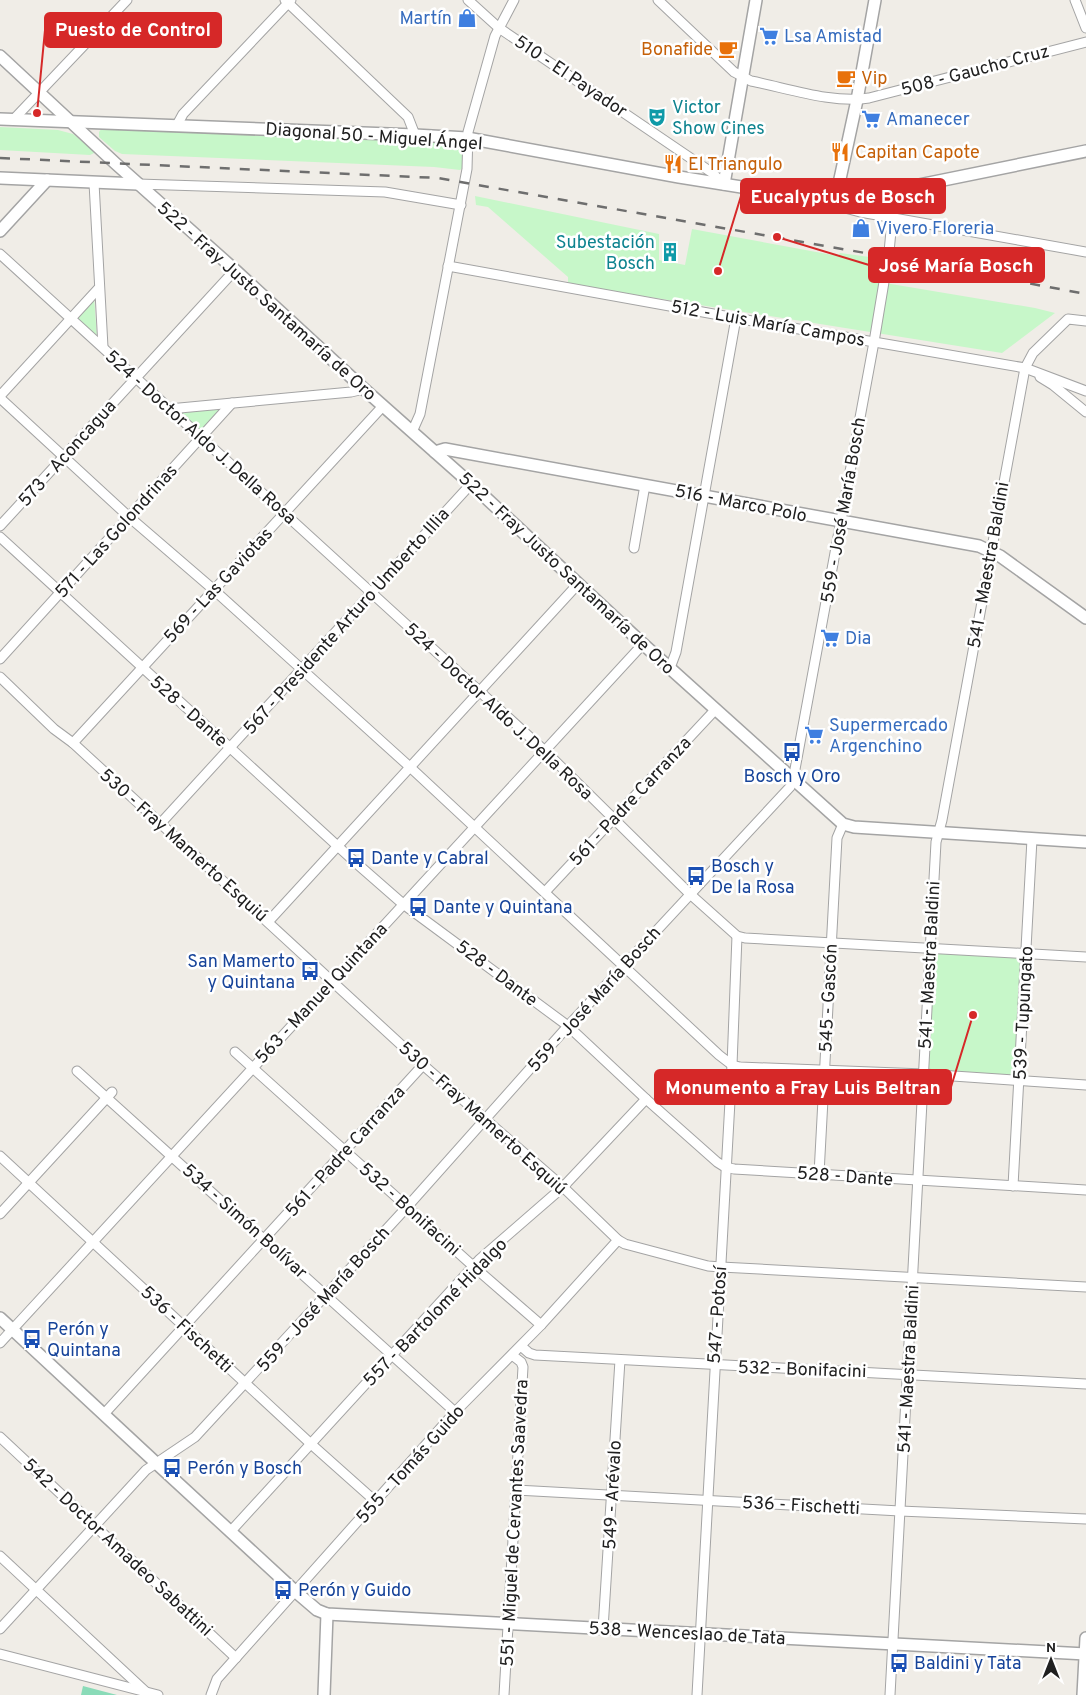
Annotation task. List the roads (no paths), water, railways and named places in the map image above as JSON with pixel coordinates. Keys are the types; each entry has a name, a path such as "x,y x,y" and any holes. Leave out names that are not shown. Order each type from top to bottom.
{"street":[{"path":"13,120 127,0"},
{"name":"510 - El Payador","path":"468,0 499,28 711,172 724,184"},
{"path":"412,432 420,414 461,205 468,162 467,138 499,28 514,0"},
{"name":"508 - Gaucho Cruz","path":"658,0 727,66 742,77 751,81 841,99 857,100 1086,42"},
{"path":"724,184 756,0"},
{"path":"876,0 835,202 1086,152"},
{"path":"1075,0 1086,28"},
{"path":"177,125 183,114 288,1 408,117 415,135"},
{"name":"522 - Fray Justo Santamaría de Oro","path":"0,56 364,390 471,484 715,710 843,824"},
{"name":"Diagonal 50 - Miguel Ángel","path":"0,119 467,138 835,202 851,210 1086,252"},
{"path":"0,178 94,183 385,192 461,205"},
{"path":"0,231 47,180"},
{"path":"94,183 98,288 103,347"},
{"name":"559 - José María Bosch","path":"0,1629 146,1470 155,1462 191,1441 246,1383 407,1207 568,1026 790,787 793,780 874,342 889,252 891,224 888,216"},
{"name":"524 - Doctor Aldo J. Della Rosa","path":"0,254 545,751 690,894 737,936"},
{"name":"512 - Luis María Campos","path":"448,266 1025,368 1086,392"},
{"name":"573 - Aconcagua","path":"0,526 235,270"},
{"path":"98,288 0,397 128,516 214,590 411,768 719,1056 732,1065 740,1067 924,1074 1086,1085"},
{"path":"670,668 676,652 736,318"},
{"name":"541 - Maestra Baldini","path":"890,1695 930,948 938,834 1025,368 1033,353 1068,319 1086,322"},
{"path":"1025,368 1053,385 1086,412"},
{"path":"170,409 364,390"},
{"name":"571 - Las Golondrinas","path":"0,659 232,403"},
{"name":"569 - Las Gaviotas","path":"73,743 383,406"},
{"name":"516 - Marco Polo","path":"435,452 445,449 979,546 990,550 1086,618"},
{"name":"567 - Presidente Arturo Umberto Illia","path":"160,824 471,484"},
{"path":"634,548 645,485"},
{"name":"528 - Dante","path":"0,538 403,904 568,1026 646,1100 717,1162 726,1167 818,1174 1086,1190"},
{"path":"268,922 578,584"},
{"name":"563 - Manuel Quintana","path":"0,1343 643,644"},
{"name":"530 - Fray Mamerto Esquiú","path":"0,677 54,729 73,743 423,1065 563,1187 618,1240 632,1247 708,1266 1086,1288"},
{"name":"561 - Padre Carranza","path":"545,892 715,710"},
{"path":"843,824 854,827 938,834 1086,842"},
{"name":"545 - Gascón","path":"818,1174 836,838 843,824"},
{"name":"539 - Tupungato","path":"1013,1186 1032,839"},
{"path":"737,936 831,943 1086,956"},
{"name":"547 - Potosí","path":"697,1695 732,1065 737,936"},
{"name":"532 - Bonifacini","path":"235,1052 541,1325"},
{"name":"561 - Padre Carranza","path":"104,1414 423,1065"},
{"name":"534 - Simón Bolívar","path":"77,1071 109,1095 265,1240 456,1412"},
{"path":"0,1214 109,1095"},
{"name":"557 - Bartolomé Hidalgo","path":"231,1531 473,1266 563,1187 646,1100"},
{"name":"536 - Fischetti","path":"0,1156 375,1501"},
{"name":"555 - Tomás Guido","path":"211,1695 217,1679 375,1501 456,1412 541,1325 618,1240"},
{"name":"538 - Wenceslao de Tata","path":"0,1318 296,1592 317,1610 327,1614 1086,1654"},
{"name":"532 - Bonifacini","path":"521,1346 529,1353 535,1355 714,1366 1086,1384"},
{"name":"551 - Miguel de Cervantes Saavedra","path":"504,1695 523,1367 521,1362 512,1355"},
{"name":"549 - Arévalo","path":"603,1629 620,1360"},
{"name":"542 - Doctor Amadeo Sabattini","path":"0,1437 236,1658"},
{"name":"536 - Fischetti","path":"516,1490 1086,1519"},
{"path":"0,1556 146,1692"},
{"path":"324,1695 327,1614"},
{"path":"1083,1695 1086,1638"},
{"path":"0,1654 158,1695"}],"railway":[{"path":"0,158 438,178 888,257 1086,294"}],"place":[{"name":"Martín","path":"467,18"},
{"name":"Lsa Amistad","path":"769,36"},
{"name":"Bonafide","path":"728,49"},
{"name":"Vip","path":"846,78"},
{"name":"Puesto de Control","path":"37,113"},
{"name":"Victor Show Cines","path":"657,117"},
{"name":"Amanecer","path":"871,119"},
{"name":"Capitan Capote","path":"840,152"},
{"name":"El Triangulo","path":"673,164"},
{"name":"Vivero Floreria","path":"861,228"},
{"name":"José María Bosch","path":"777,237"},
{"name":"Subestación Bosch","path":"670,252"},
{"name":"Eucalyptus de Bosch","path":"718,271"},
{"name":"Dia","path":"830,638"},
{"name":"Supermercado Argenchino","path":"814,735"},
{"name":"Bosch y Oro","path":"792,752"},
{"name":"Dante y Cabral","path":"356,858"},
{"name":"Bosch y De la Rosa","path":"696,876"},
{"name":"Dante y Quintana","path":"418,907"},
{"name":"San Mamerto y Quintana","path":"310,971"},
{"name":"Monumento a Fray Luis Beltran","path":"973,1015"},
{"name":"Perón y Quintana","path":"32,1339"},
{"name":"Perón y Bosch","path":"172,1468"},
{"name":"Perón y Guido","path":"283,1590"},
{"name":"Baldini y Tata","path":"899,1663"}]}
